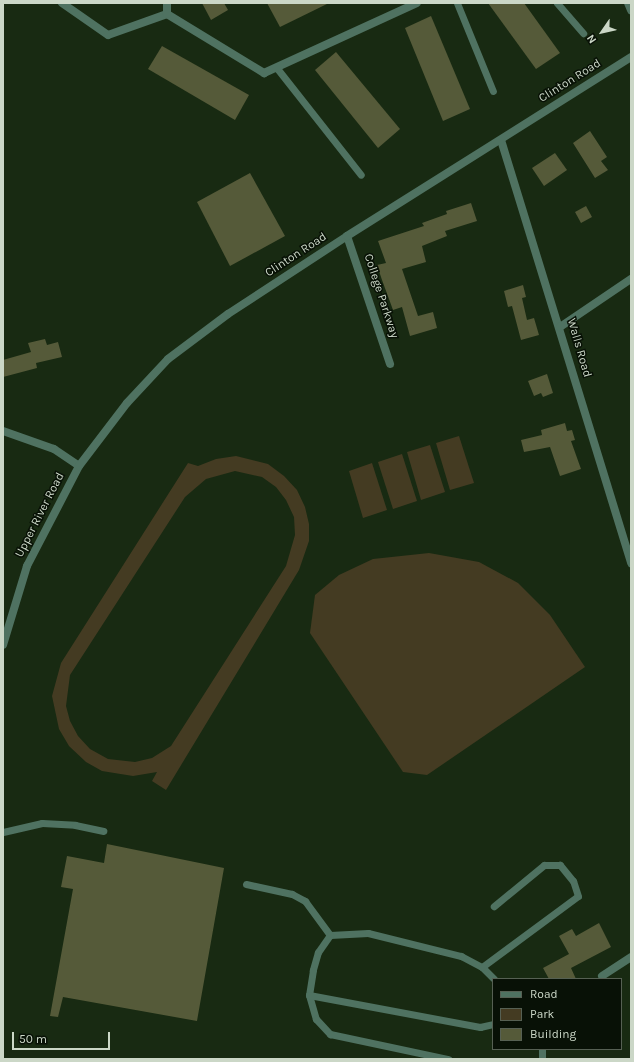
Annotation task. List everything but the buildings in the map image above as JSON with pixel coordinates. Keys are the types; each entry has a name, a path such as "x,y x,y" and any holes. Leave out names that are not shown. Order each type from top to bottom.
{"street":[{"path":"62,3 108,35 167,14"},
{"path":"167,3 167,14"},
{"path":"167,14 264,73 416,3"},
{"path":"628,3 631,10"},
{"name":"Clinton Road","path":"79,466 127,403 168,359 228,314 347,236 631,57"},
{"name":"Walls Road","path":"501,140 560,327 631,564"},
{"name":"College Parkway","path":"347,236 390,364"},
{"path":"560,327 631,279"},
{"path":"3,431 54,449 79,466"},
{"name":"Upper River Road","path":"3,645 27,566 79,466"},
{"path":"602,976 631,957"}],"lane":[{"path":"457,3 493,91"},
{"path":"557,3 582,32"},
{"path":"276,67 361,175"},
{"path":"3,832 42,823 75,825 103,831"},
{"path":"482,967 578,896 573,881 560,865 544,865 494,906"},
{"path":"246,884 292,894 305,902 330,935"},
{"path":"330,935 368,933 461,956 482,967 493,978"},
{"path":"330,935 318,952 309,994 316,1019 330,1034 448,1059"},
{"path":"309,994 480,1027 492,1024"}],"green space":[{"path":"459,436 474,483 450,490 436,443"},
{"path":"430,445 445,492 421,500 407,452"},
{"path":"402,454 417,501 393,509 378,462"},
{"path":"236,456 268,464 284,476 297,490 305,507 309,524 309,541 299,570 166,790 152,781 157,772 133,776 102,771 86,762 69,746 59,729 52,696 61,663 188,463 198,466 216,459","holes":["235,471 262,477 276,487 286,500 294,517 295,535 286,566 171,746 152,758 135,762 108,759 90,749 78,736 70,721 66,706 70,675 185,497 206,479"]},
{"path":"372,463 387,510 363,518 349,471"},
{"path":"429,553 479,562 518,583 550,615 585,667 427,775 403,772 310,633 315,595 339,575 373,559"}]}
